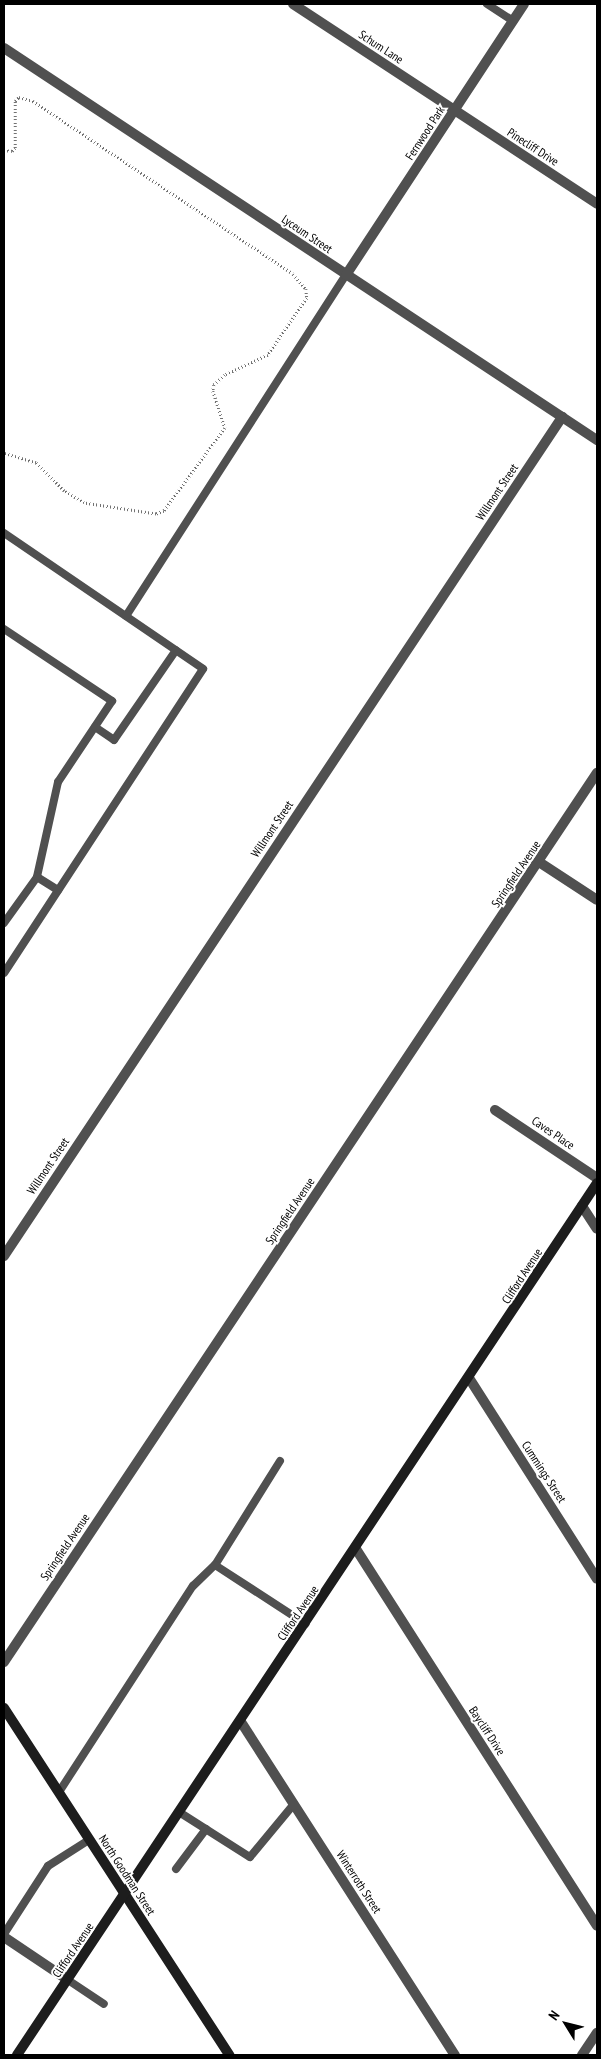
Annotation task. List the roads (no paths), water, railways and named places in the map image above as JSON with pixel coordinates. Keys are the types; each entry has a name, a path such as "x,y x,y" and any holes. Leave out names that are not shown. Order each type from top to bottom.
{"main road":[{"name":"Clifford Avenue","path":"17,2055 241,1722 597,1184"},
{"name":"North Goodman Street","path":"4,1708 227,2055"}],"street":[{"name":"Schum Lane","path":"293,4 455,110"},
{"name":"Fernwood Park","path":"346,275 524,4"},
{"name":"Lyceum Street","path":"4,48 597,440"},
{"name":"Pinecliff Drive","path":"455,110 597,204"},
{"name":"Willmont Street","path":"4,1256 562,417"},
{"name":"Springfield Avenue","path":"4,1662 597,773"},
{"path":"539,862 597,900"},
{"name":"Caves Place","path":"495,1110 597,1178"},
{"path":"582,1206 597,1229"},
{"name":"Cummings Street","path":"469,1378 597,1579"},
{"name":"Baycliff Drive","path":"356,1549 597,1926"},
{"name":"Winterroth Street","path":"241,1722 455,2055"},
{"path":"4,1936 68,1980"},
{"path":"582,2055 597,2034"}],"lane":[{"path":"487,4 513,21"},
{"path":"126,616 346,275"},
{"path":"4,533 203,669 4,973"},
{"path":"4,629 112,701 58,782 37,877 4,924"},
{"path":"95,727 114,740 176,650"},
{"path":"37,877 58,890"},
{"path":"59,1792 193,1586 215,1565 280,1461"},
{"path":"215,1565 306,1624"},
{"path":"179,1812 250,1857 294,1804"},
{"path":"176,1869 206,1829"},
{"path":"4,1936 48,1866 89,1840"},
{"path":"68,1980 104,2004"}]}
